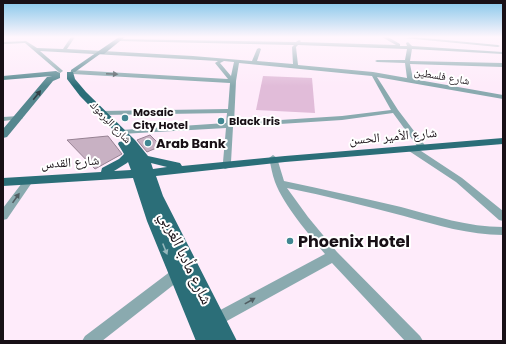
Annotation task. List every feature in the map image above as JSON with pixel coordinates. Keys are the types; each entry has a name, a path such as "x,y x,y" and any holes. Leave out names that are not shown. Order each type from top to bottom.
{"main road":[{"path":"3,135 19,118 50,79 64,73 98,53"},
{"path":"3,78 64,73"},
{"name":"شارع اليرموك","path":"64,73 121,132 145,174"},
{"name":"شارع اليرموك","path":"64,73 65,78 77,94 130,153 145,174"},
{"name":"شارع الأمير الحسن","path":"145,174 174,168 503,141"},
{"path":"108,173 123,161 130,153"},
{"path":"108,173 122,178 145,174 163,177 174,168"},
{"name":"شارع القدس","path":"3,178 108,173 145,174"},
{"name":"شارع مأدبا الغربي","path":"145,174 176,275 206,341"},
{"name":"شارع مأدبا الغربي","path":"145,174 227,341"},
{"name":"شارع القدس","path":"3,182 28,181 46,177"}],"street":[{"path":"41,53 64,73 233,81"},
{"name":"شارع فلسطين","path":"44,56 48,53"},
{"name":"شارع فلسطين","path":"115,53 237,60 373,74 503,97"},
{"path":"193,57 196,53"},
{"path":"254,62 257,53"},
{"path":"295,53 296,66"},
{"path":"409,53 407,63 410,80"},
{"path":"487,53 501,65"},
{"path":"224,59 217,63 233,81"},
{"path":"226,164 233,81 237,60"},
{"path":"377,61 501,65"},
{"path":"373,74 417,148 503,217"},
{"path":"102,113 231,111"},
{"path":"121,132 342,118 395,111"},
{"path":"3,119 19,118"},
{"path":"277,159 280,183 287,196 304,220 333,256 415,341"},
{"path":"3,216 28,181"},
{"path":"280,183 338,195 462,227 483,231 503,231"},
{"path":"216,320 333,256"},
{"path":"90,341 176,275"}],"shaded area":[{"path":"263,76 312,78 315,113 256,110"}],"building":[{"name":"Arab Bank","path":"150,135 161,146 147,152 137,140"},
{"path":"108,136 122,154 95,169 67,140"}],"place":[{"name":"Mosaic City Hotel","path":"125,118"},
{"name":"Black Iris","path":"221,121"},
{"name":"Arab Bank","path":"148,143"},
{"name":"Phoenix Hotel","path":"290,241"}]}
